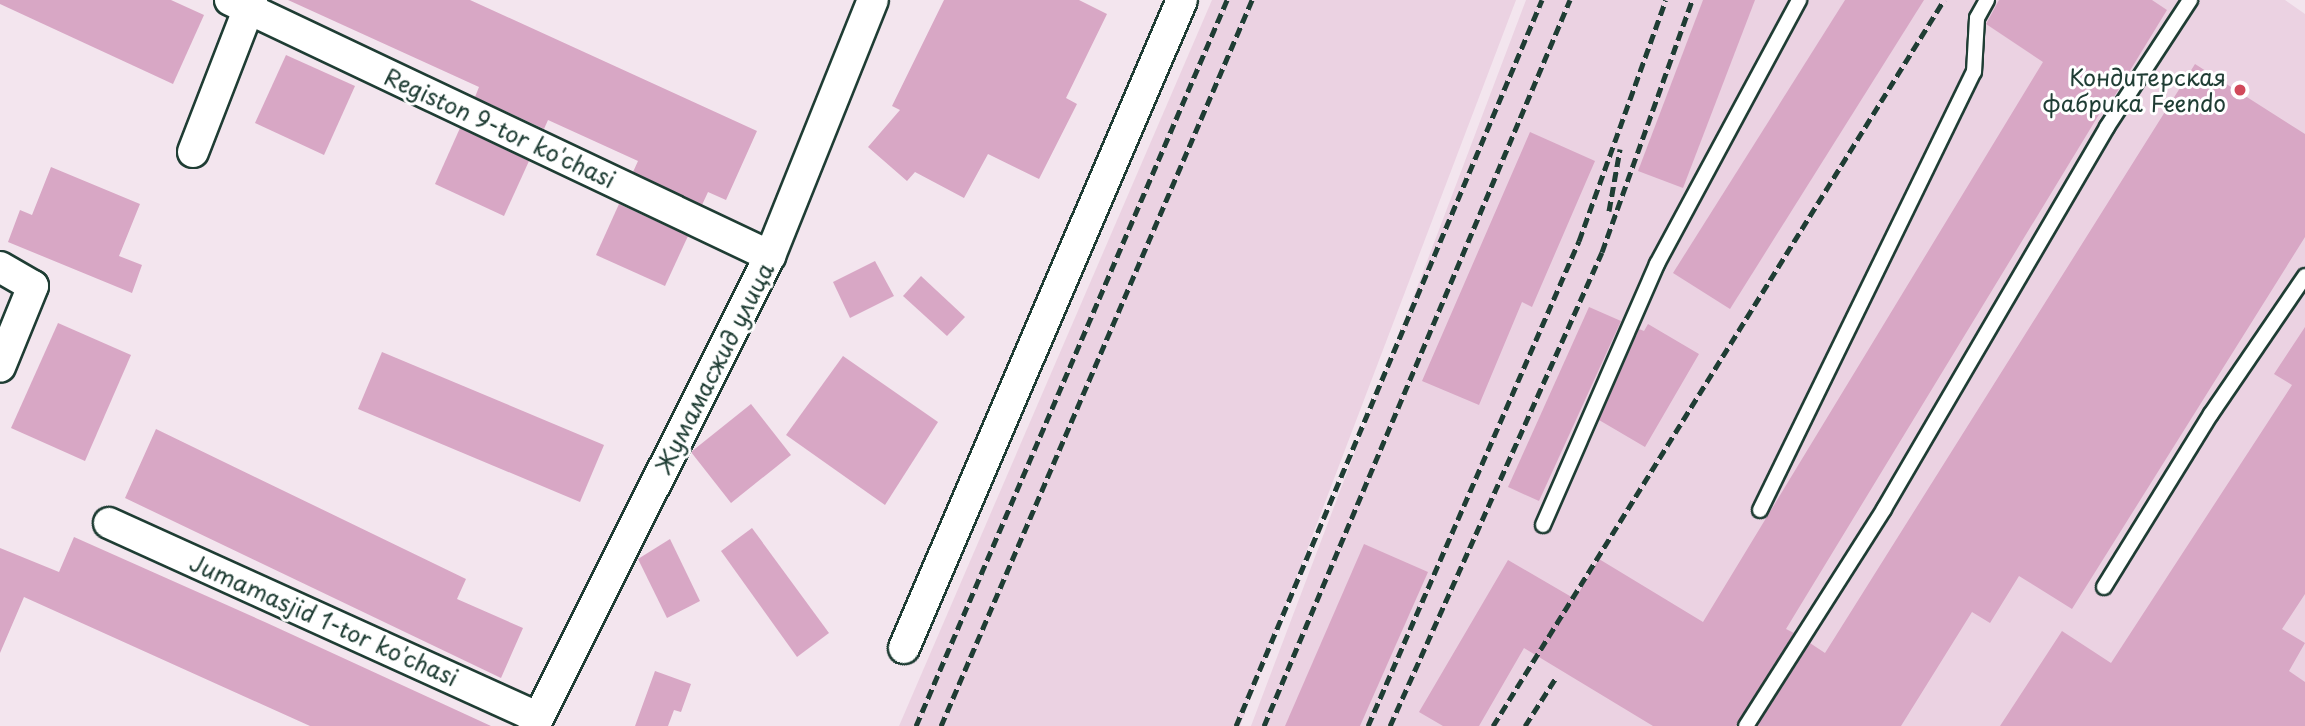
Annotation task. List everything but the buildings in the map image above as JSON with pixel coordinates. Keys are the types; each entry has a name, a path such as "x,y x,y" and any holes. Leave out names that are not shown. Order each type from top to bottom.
{"street":[{"name":"Жумамасжид улица","path":"536,722 770,256 873,0"},
{"path":"904,648 1182,0"},
{"name":"Registon 9-tor ko'chasi","path":"243,3 770,256"},
{"path":"193,152 243,3"},
{"path":"0,267 33,286 0,367"},
{"name":"Jumamasjid 1-tor ko'chasi","path":"109,523 536,722"}],"lane":[{"path":"1543,525 1657,264 1799,0"},
{"path":"1760,509 1974,72 1977,18 1987,0"},
{"path":"1746,726 1884,509 2107,127 2190,0"},
{"path":"2104,587 2211,414 2305,276"}],"shaded area":[{"path":"1212,0 1516,0 1240,726 899,726"},
{"path":"1526,0 2285,0 2305,14 2305,726 1251,726"}],"railway":[{"path":"916,726 1227,0"},
{"path":"941,726 1252,0"},
{"path":"1236,726 1542,0"},
{"path":"1264,726 1570,0"},
{"path":"1368,726 1579,241 1666,0"},
{"path":"1390,726 1602,252 1692,0"},
{"path":"1493,726 1944,0"},
{"path":"1609,211 1620,149"},
{"path":"1525,726 1555,679"}],"place":[{"name":"Кондитерская фабрика Feendo","path":"2240,90"}]}
